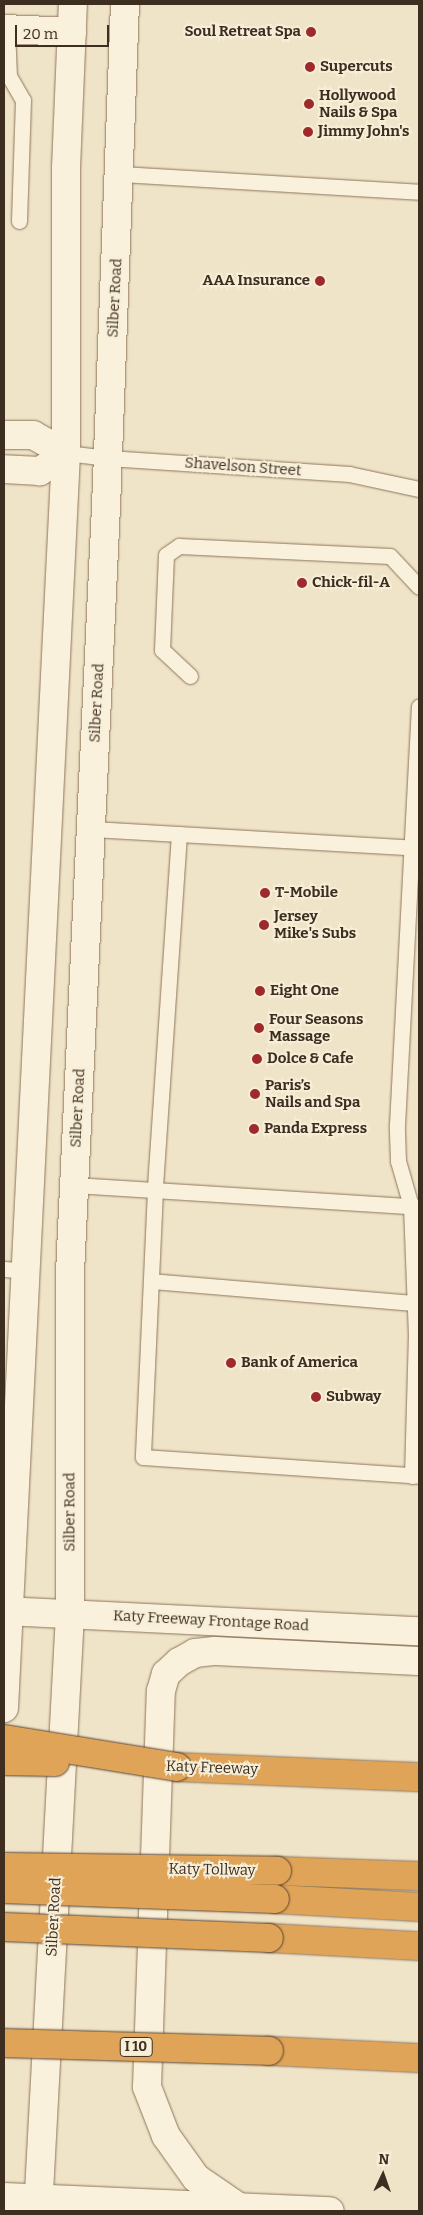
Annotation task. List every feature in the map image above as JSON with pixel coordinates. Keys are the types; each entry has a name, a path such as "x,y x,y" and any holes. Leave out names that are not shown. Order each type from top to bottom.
{"highway":[{"path":"4,1739 177,1767"},
{"name":"Katy Freeway","path":"4,1761 419,1777"},
{"name":"Katy Tollway","path":"4,1867 277,1871 419,1876"},
{"path":"4,1889 275,1899 419,1907"},
{"path":"4,1927 419,1946"},
{"name":"I 10","path":"4,2042 419,2058"}],"street":[{"path":"4,1708 15,1270 48,827 66,453 66,168 73,4"},
{"name":"Silber Road","path":"38,2205 70,1614 70,1273 108,458 125,4"},
{"path":"6,29 72,32"},
{"name":"Shavelson Street","path":"4,435 34,435 66,453"},
{"path":"4,469 40,471 66,453"},
{"path":"48,827 91,829"},
{"name":"Katy Freeway Frontage Road","path":"6,1611 419,1631"},
{"path":"240,2208 196,2178 166,2136 147,2087 160,1691 166,1674 179,1662 195,1653 215,1651 419,1660"},
{"path":"4,2197 38,2205 316,2211"}],"lane":[{"path":"6,29 10,76 23,100 19,221"},
{"path":"120,174 419,192"},
{"name":"Shavelson Street","path":"66,453 108,458 349,474 419,489"},
{"path":"190,676 162,650 166,555 179,546 390,556 419,587"},
{"path":"179,834 155,1190 142,1457 415,1476 415,1207 398,1161 397,1125 415,847 419,707"},
{"path":"91,829 415,847"},
{"path":"74,1185 415,1207"},
{"path":"151,1281 415,1303"}],"place":[{"name":"Soul Retreat Spa","path":"311,32"},
{"name":"Supercuts","path":"310,67"},
{"name":"Hollywood Nails & Spa","path":"309,104"},
{"name":"Jimmy John's","path":"308,132"},
{"name":"AAA Insurance","path":"320,281"},
{"name":"Chick-fil-A","path":"302,583"},
{"name":"T-Mobile","path":"265,893"},
{"name":"Jersey Mike's Subs","path":"264,925"},
{"name":"Eight One","path":"260,991"},
{"name":"Four Seasons Massage","path":"259,1028"},
{"name":"Dolce & Cafe","path":"257,1059"},
{"name":"Paris’s Nails and Spa","path":"255,1094"},
{"name":"Panda Express","path":"254,1129"},
{"name":"Bank of America","path":"231,1363"},
{"name":"Subway","path":"316,1397"}]}
